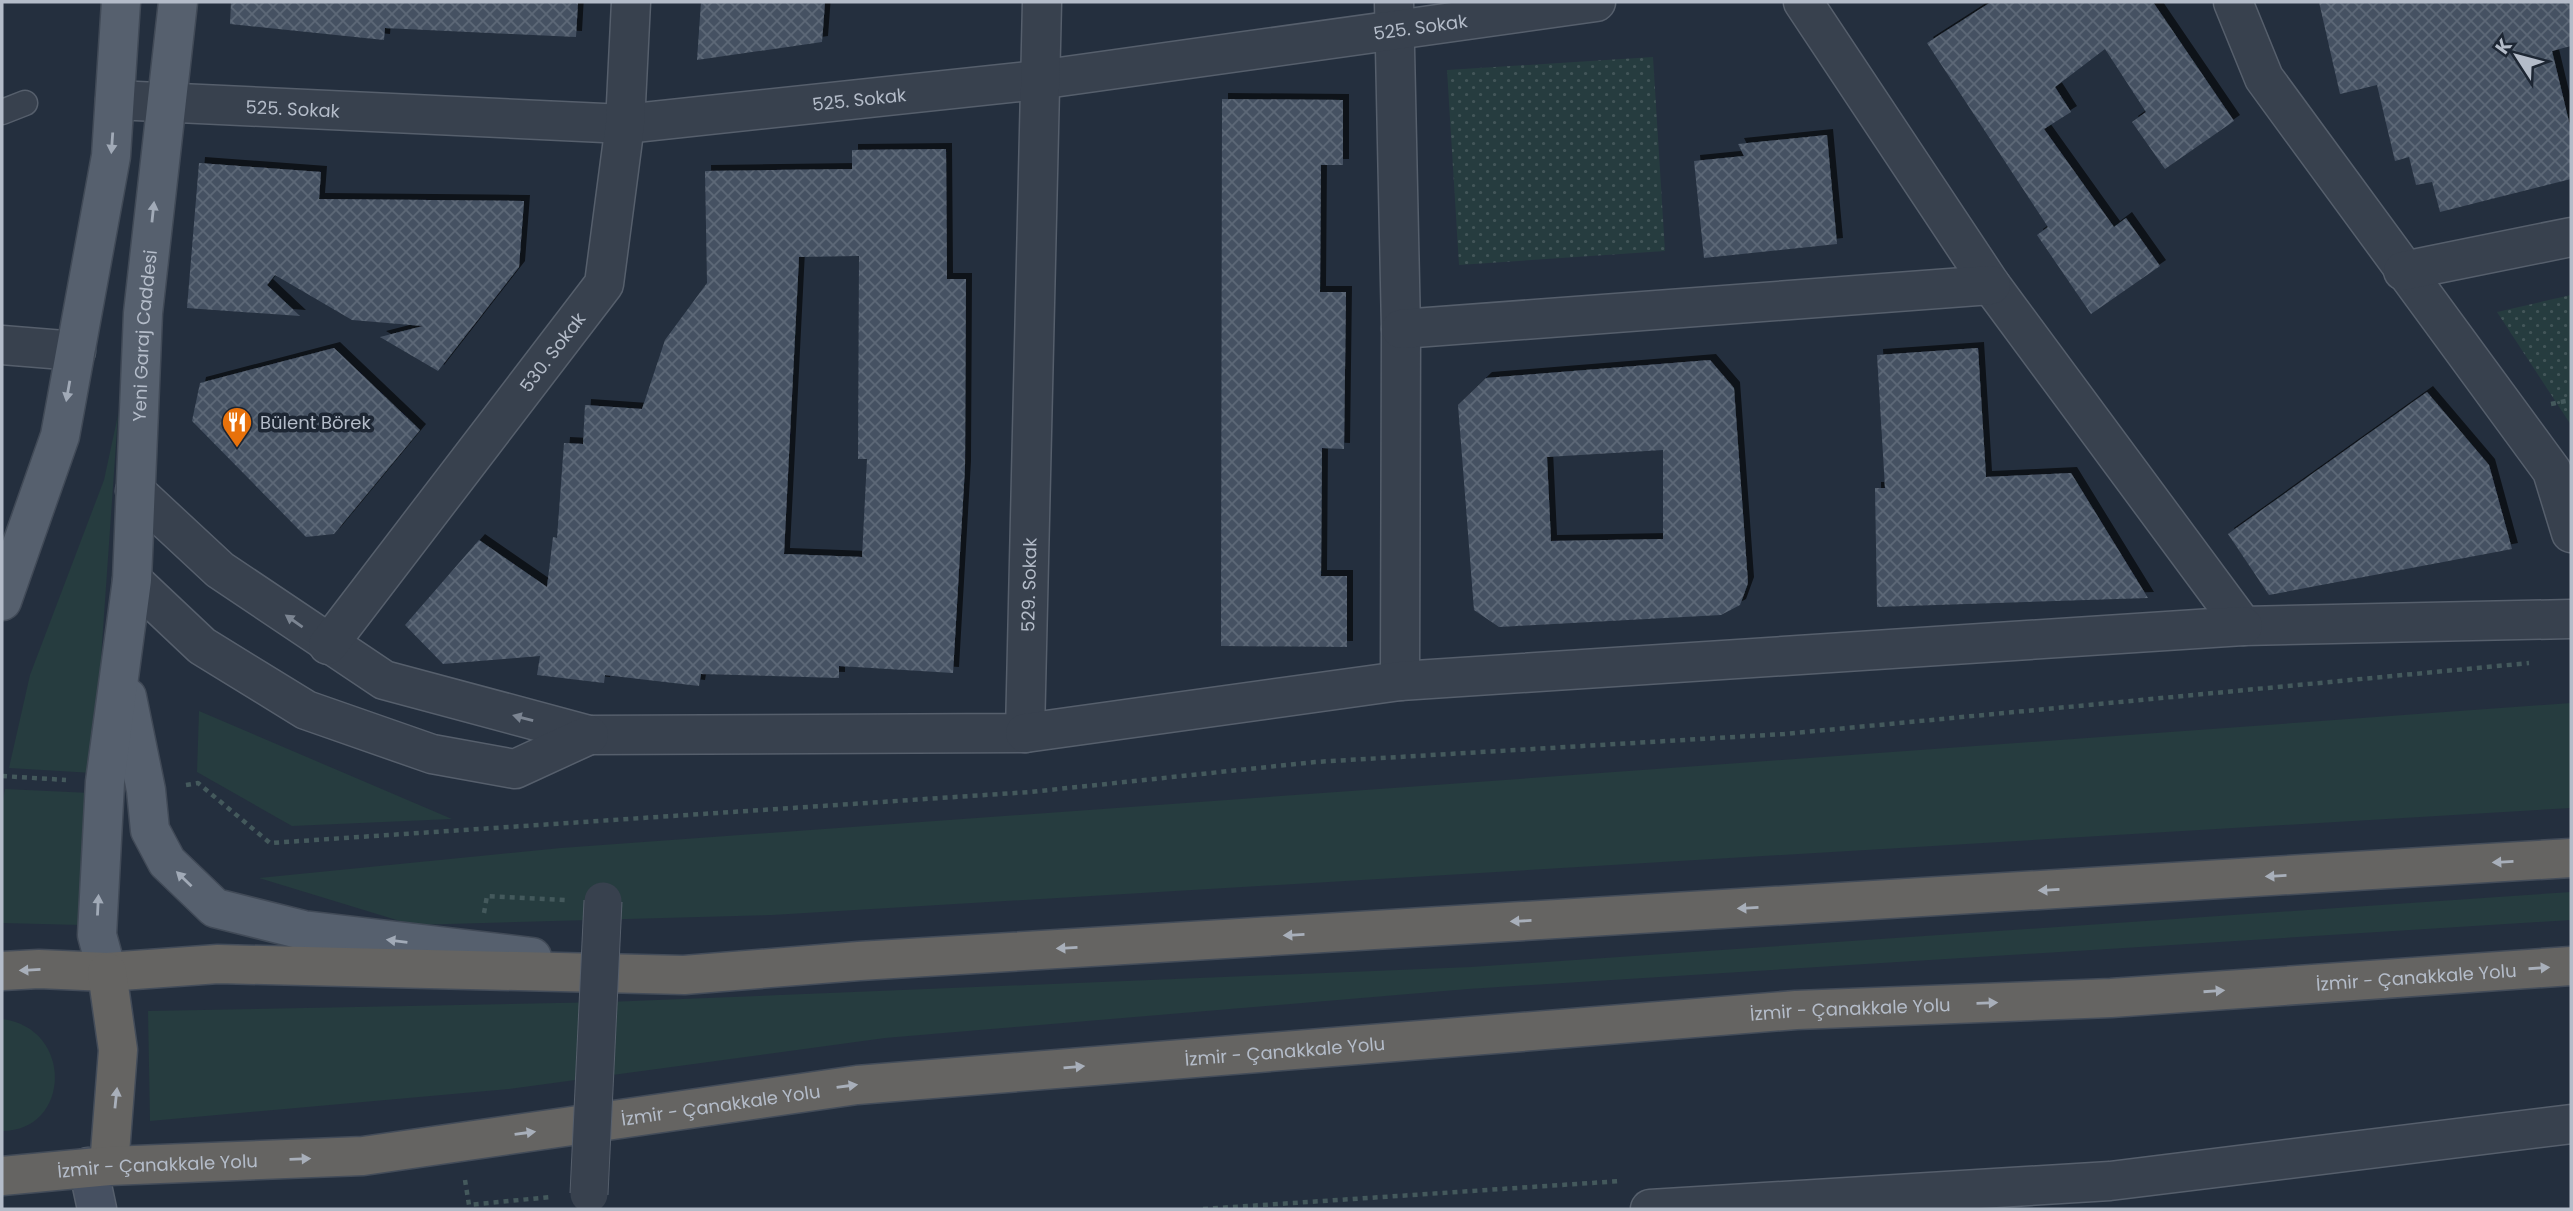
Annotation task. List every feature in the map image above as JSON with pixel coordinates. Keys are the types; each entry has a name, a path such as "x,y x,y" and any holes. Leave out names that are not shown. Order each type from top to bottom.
{"highway":[{"path":"2,971 39,969 107,972 218,964 684,975 887,959 2571,858"},
{"name":"İzmir - Çanakkale Yolu","path":"2,1176 98,1167 363,1156 857,1085 1796,1010 2111,998 2571,966"},
{"path":"98,1167 118,1051 107,972"}],"main road":[{"path":"2,601 60,436 111,156 121,2"},
{"name":"Yeni Garaj Caddesi","path":"107,972 97,935 105,782 122,671 132,580 143,313 178,2"},
{"path":"122,671 146,790 150,830 167,862 215,908 303,930 684,975"},
{"path":"97,1209 98,1167"}],"street":[{"name":"530. Sokak","path":"328,645 604,284 625,124 631,2"},
{"name":"529. Sokak","path":"1025,733 1038,80 1042,2"},
{"name":"525. Sokak","path":"115,100 625,124 1038,80 1394,17 1596,2"},
{"path":"1803,2 1991,285 2244,626"},
{"path":"2233,2 2264,78 2552,471 2571,533"},
{"path":"1394,17 1401,329 1400,681"},
{"path":"2403,271 2571,237"},
{"path":"1401,329 1991,285"},
{"path":"2,345 76,351"},
{"path":"135,491 220,570 328,645 384,680 589,735 1025,733 1400,681 2244,626 2571,619"},
{"path":"132,580 202,646 306,710 432,754 515,769 589,735"},
{"path":"589,1194 603,901"},
{"path":"1650,1209 2110,1195 2571,1124"}],"lane":[{"path":"2,112 25,103"}],"path":[{"path":"198,783 270,843 1016,793 1315,762 1784,734 2531,663"},
{"path":"2,776 75,781"},
{"path":"487,896 603,901"},
{"path":"468,1205 589,1194"}],"green space":[{"path":"1653,57 1665,251 1459,265 1447,70"},
{"path":"2571,295 2571,425 2497,312"},
{"path":"118,415 93,773 9,768 30,675 104,480"},
{"path":"2571,703 2571,808 772,915 413,925 259,878 561,848"},
{"path":"199,711 452,819 292,826 197,772"},
{"path":"5,789 91,793 81,925 2,923 2,805"},
{"path":"2571,892 2571,920 1468,989 885,1038 509,1089 150,1121 148,1011 607,1002 1471,967"},
{"path":"2,1019 26,1026 42,1040 52,1058 55,1078 51,1098 41,1115 25,1127 2,1131"}],"building":[{"path":"231,2 578,2 576,37 385,28 384,40 230,24"},
{"path":"701,2 825,2 822,42 697,60"},
{"path":"1991,2 2153,2 2234,121 2165,169 2132,122 2146,112 2105,49 2055,87 2071,112 2044,129 2114,227 2126,218 2160,266 2091,314 2037,235 2048,227 1927,43"},
{"path":"2319,2 2571,2 2571,46 2552,51 2571,130 2571,179 2440,212 2432,182 2416,185 2409,157 2395,161 2377,85 2340,94"},
{"path":"1222,99 1343,100 1343,165 1321,165 1320,292 1346,292 1344,449 1322,448 1321,576 1347,576 1347,647 1221,646"},
{"path":"1827,135 1837,244 1704,258 1694,161 1744,156 1738,144"},
{"path":"946,149 947,279 966,279 965,467 953,673 839,666 839,678 701,674 699,686 605,675 604,683 537,675 540,656 443,664 405,625 479,540 547,587 553,537 557,538 564,443 583,444 585,405 642,409 665,340 707,283 705,171 852,169 852,150","holes":["859,256 858,459 867,459 862,557 784,554 799,257"]},
{"path":"199,163 321,172 319,199 524,201 519,267 438,371 380,337 423,326 352,320 275,275 267,285 300,316 187,308"},
{"path":"334,348 420,430 334,534 306,537 192,421 200,383"},
{"path":"1978,348 1986,477 2071,473 2148,598 1877,607 1875,488 1885,488 1877,355"},
{"path":"1710,360 1734,388 1748,583 1740,605 1721,615 1499,627 1474,610 1458,405 1486,378","holes":["1663,450 1663,539 1551,541 1547,457"]},
{"path":"2427,392 2489,465 2512,549 2269,595 2228,534"}],"place":[{"name":"Bülent Börek","path":"237,449"}]}
